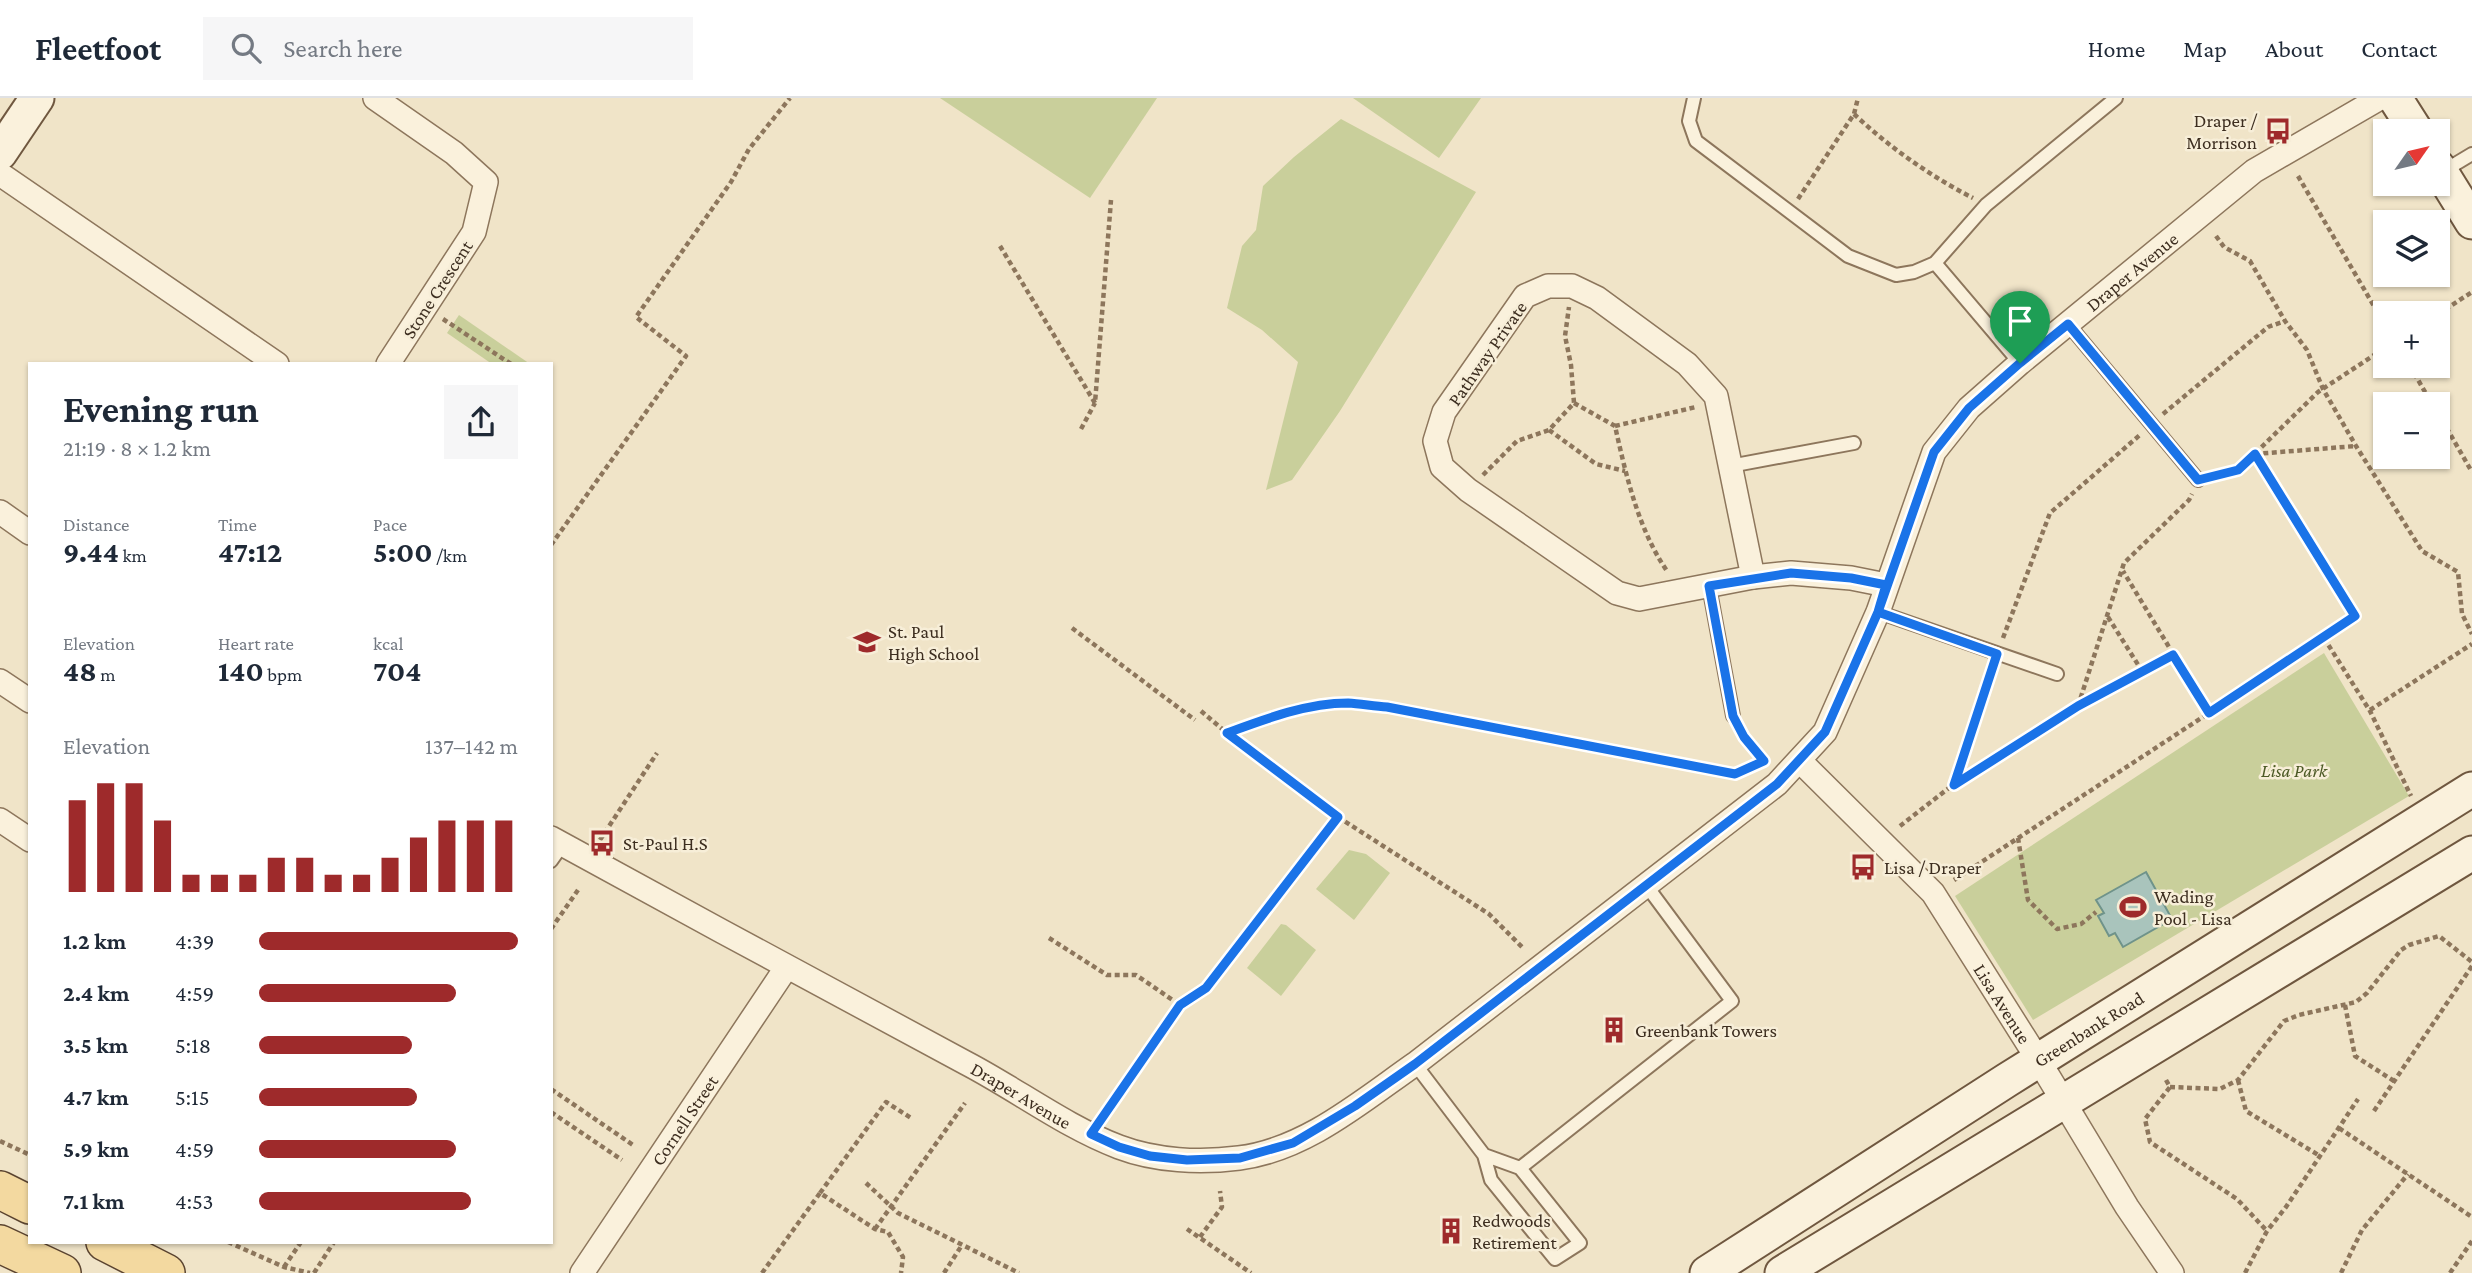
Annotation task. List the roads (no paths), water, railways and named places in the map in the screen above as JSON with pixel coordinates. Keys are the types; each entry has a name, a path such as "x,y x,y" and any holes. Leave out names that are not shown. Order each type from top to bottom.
{"main road":[{"path":"0,153 37,98"},
{"path":"2395,98 2408,119"},
{"path":"2450,186 2472,222"},
{"name":"Greenbank Road","path":"1707,1273 2039,1060 2472,789"},
{"path":"1782,1273 2472,853"},
{"path":"0,1190 28,1204"},
{"path":"0,1244 62,1273"},
{"path":"109,1244 166,1273"}],"street":[{"name":"Stone Crescent","path":"375,98 454,153 486,182 474,232 388,362"},
{"name":"Draper Avenue","path":"555,848 588,858 1119,1147 1150,1156 1187,1160 1240,1158 1293,1143 1355,1106 1415,1064 1777,784 1825,732 1878,612 1934,452 1969,408 2254,171 2380,98"},
{"path":"0,174 274,362"},
{"name":"Pathway Private","path":"1731,466 1716,396 1687,364 1597,298 1572,286 1548,286 1525,296 1444,412 1435,441 1442,467 1468,490 1617,593 1639,599 1753,577 1791,573 1851,578 1886,585"},
{"path":"1731,466 1753,577"},
{"path":"0,512 28,532"},
{"path":"0,681 28,700"},
{"name":"Lisa Avenue","path":"1800,761 1933,893 2039,1060 2127,1207 2172,1273"},
{"path":"0,820 28,839"},
{"name":"Cornell Street","path":"583,1273 786,968"}],"lane":[{"path":"1694,98 1689,121 1696,141 1848,256 1896,275 1914,272 1935,263 1986,205 2116,98"},
{"path":"2450,165 2472,155"},
{"path":"1935,263 2020,363"},
{"path":"2068,324 2198,480"},
{"path":"1731,466 1854,443"},
{"path":"1709,586 1733,716"},
{"path":"1878,612 2057,674"},
{"path":"1520,1168 1732,1001 1646,885"},
{"path":"1415,1064 1484,1155 1491,1180 1555,1259 1580,1243 1520,1168 1484,1155"}],"water":[{"name":"Wading Pool - Lisa","path":"2146,872 2172,919 2123,947 2115,933 2109,936 2098,916 2104,913 2096,900"}],"place":[{"name":"Draper / Morrison","path":"2278,131"},
{"name":"St. Paul High School","path":"867,642"},
{"name":"St-Paul H.S","path":"602,843"},
{"name":"Lisa / Draper","path":"1863,867"},
{"name":"Wading Pool - Lisa","path":"2133,907"},
{"name":"Greenbank Towers","path":"1614,1030"},
{"name":"Redwoods Retirement","path":"1451,1231"}],"park label":[{"name":"Lisa Park","path":"2294,770"}]}
